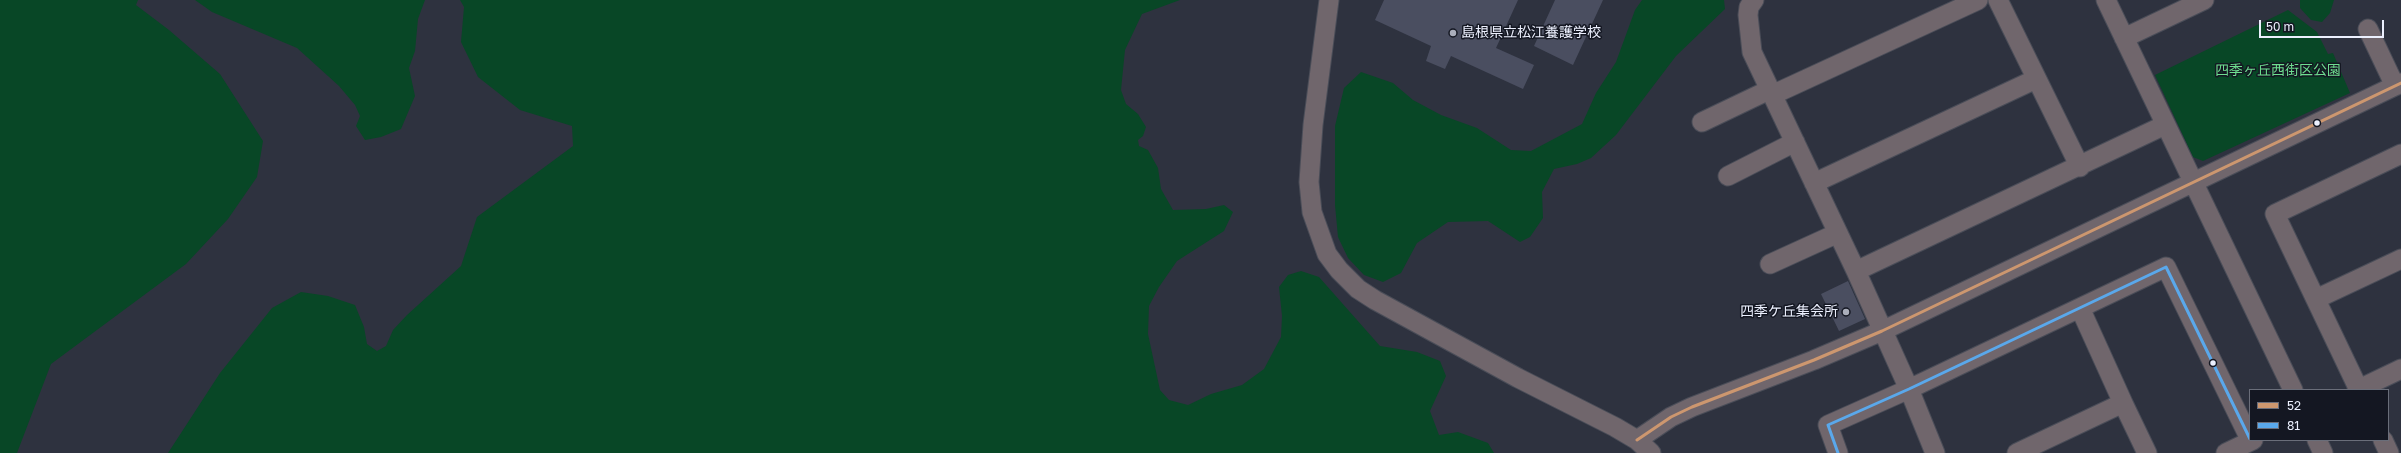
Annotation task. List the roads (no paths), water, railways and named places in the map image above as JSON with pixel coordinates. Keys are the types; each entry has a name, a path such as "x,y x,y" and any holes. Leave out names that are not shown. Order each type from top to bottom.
{"street":[{"path":"1330,0 1313,125 1309,182 1312,212 1327,254 1339,270 1358,290 1518,378 1595,416 1637,440 1651,453"},
{"path":"1754,0 1749,7 1748,15 1752,52 1770,93 1856,271 1909,389 1935,453"},
{"path":"1702,122 1978,0"},
{"path":"1998,0 2080,167"},
{"path":"2106,0 2293,389"},
{"path":"2124,38 2204,0"},
{"path":"1637,440 1671,417 1692,407 1806,363 1882,331 2398,84 2368,29"},
{"path":"1814,183 2036,79"},
{"path":"1856,271 2080,167 2165,125"},
{"path":"1728,176 1794,142"},
{"path":"2358,389 2276,214 2401,154"},
{"path":"1770,264 1838,233"},
{"path":"2316,299 2401,259"},
{"path":"1838,453 1828,425 1909,389 2166,267 2249,437"},
{"path":"2080,308 2147,453"},
{"path":"2360,389 2401,369"},
{"path":"2017,453 2123,403"},
{"path":"2317,441 2323,453"},
{"path":"2383,441 2389,453"},
{"path":"2226,453 2252,443"}],"place":[{"name":"島根県立松江養護学校","path":"1453,33"},
{"name":"四季ケ丘集会所","path":"1846,312"}],"park label":[{"name":"四季ヶ丘西街区公園","path":"2278,71"}]}
